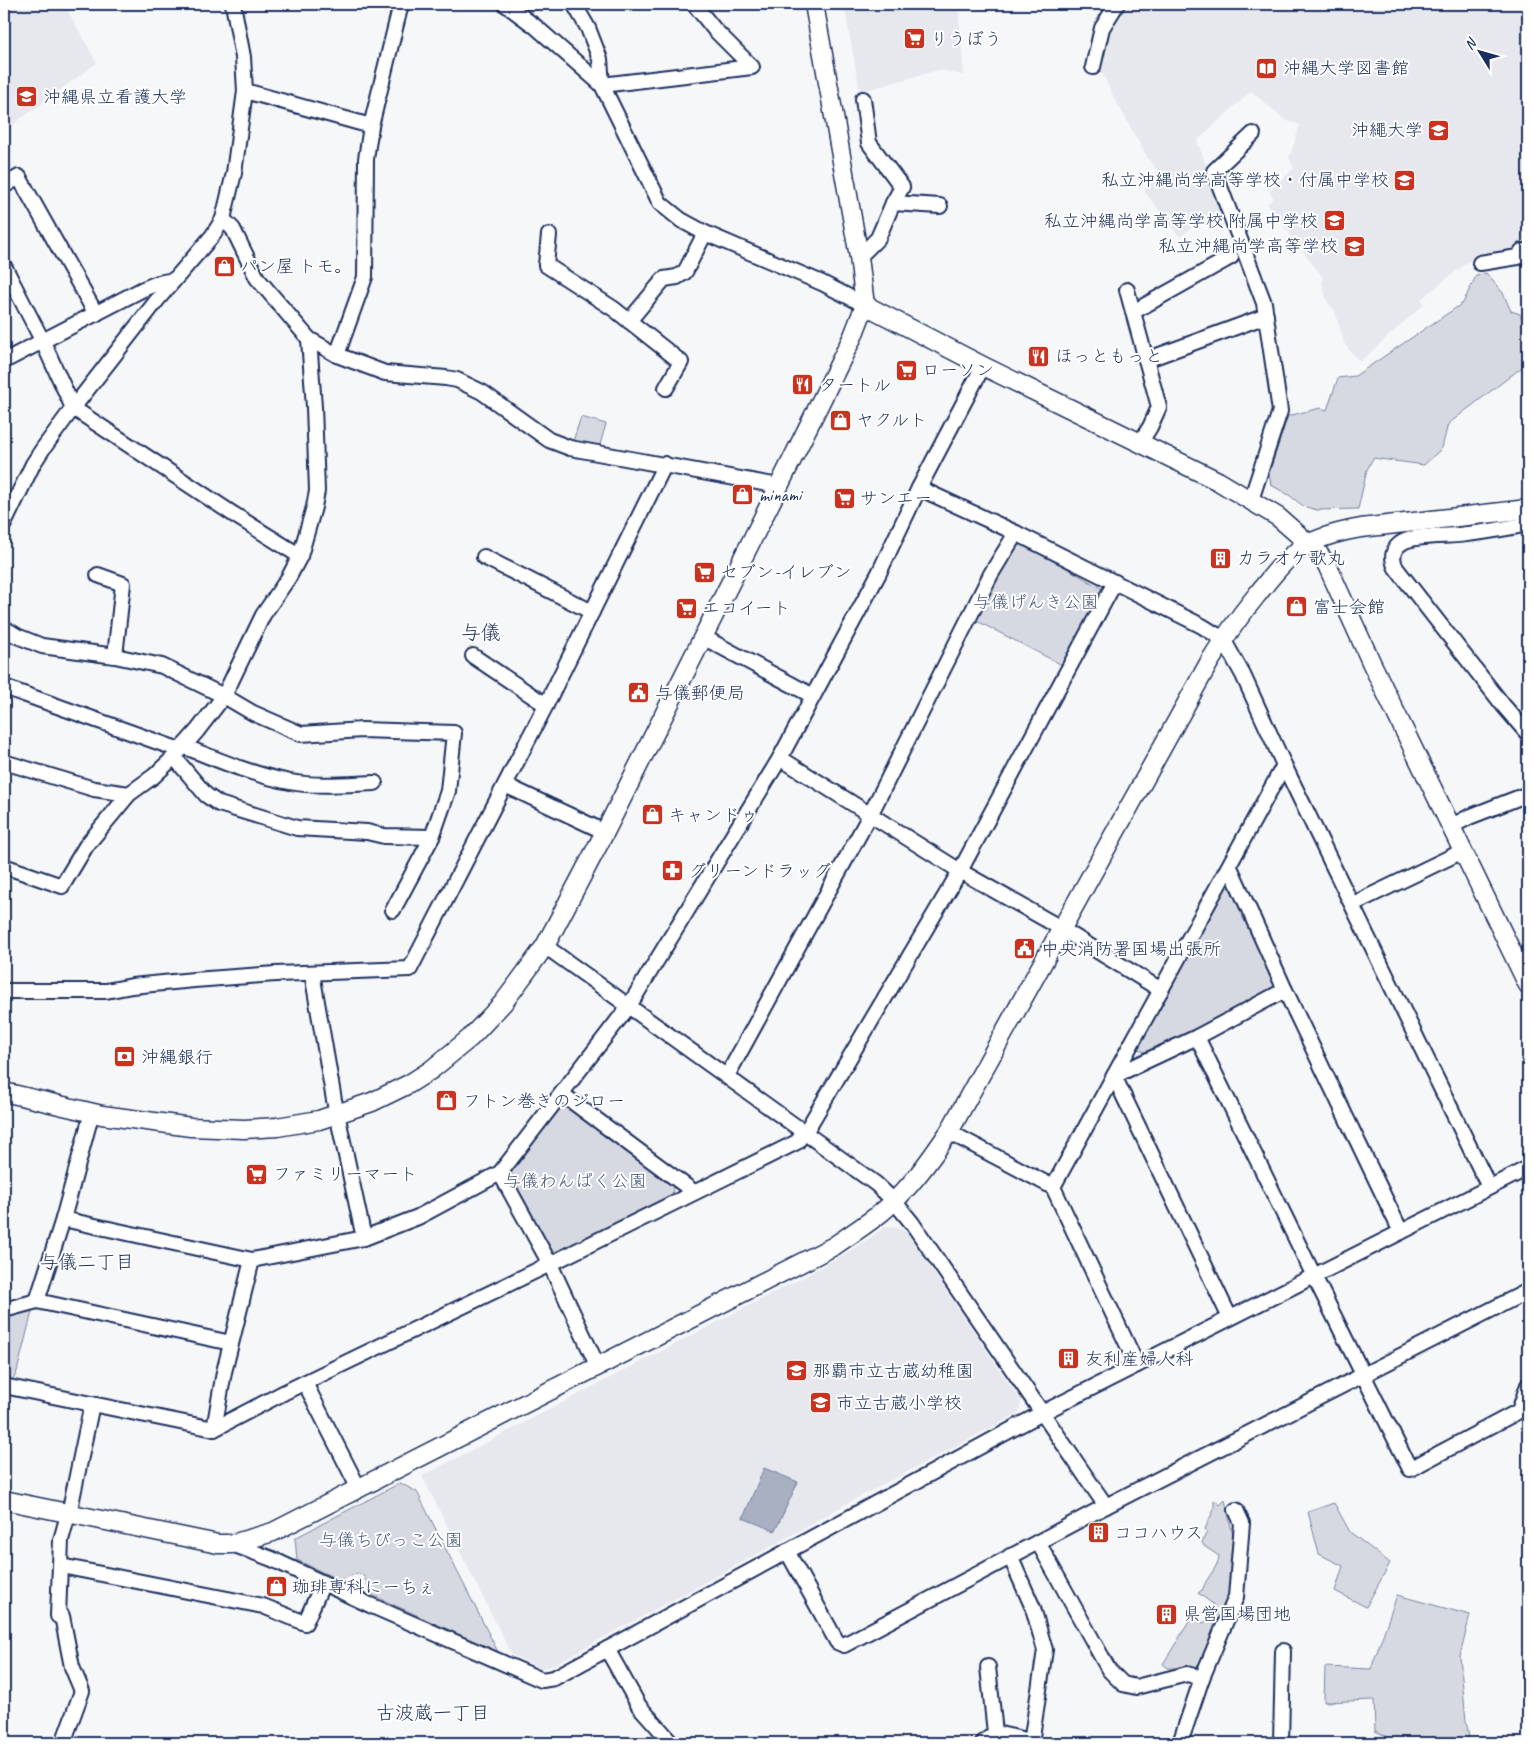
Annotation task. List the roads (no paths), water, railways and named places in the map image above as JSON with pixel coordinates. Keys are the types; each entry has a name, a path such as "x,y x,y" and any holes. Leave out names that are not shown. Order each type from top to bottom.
{"street":[{"path":"4,524 33,464 73,408 174,280 205,246 223,219 234,173 245,91 243,57 232,4"},
{"path":"337,355 365,277 366,159 371,126 401,4"},
{"path":"506,4 536,27 602,85 752,67 714,29 694,4"},
{"path":"574,4 588,28 600,59 602,85 660,203 681,220 705,233 822,283 983,366 1218,482 1278,517 1309,543 1322,557 1330,570 1372,664 1528,985"},
{"path":"4,1092 92,1112 191,1127 244,1130 319,1120 372,1102 403,1087 431,1070 470,1038 503,1003 545,946 605,832 779,486 853,336 865,306 859,257 814,4"},
{"path":"1093,66 1102,28 1117,4"},
{"path":"245,91 371,126"},
{"path":"859,257 878,238 902,187 869,143 863,99"},
{"path":"1251,500 1280,411 1264,303 1214,171 1254,134"},
{"path":"4,186 20,177 96,314"},
{"path":"893,203 940,206"},
{"path":"223,219 233,229 257,278 309,339 337,355 385,373 457,380 482,392 549,440 570,448 779,486"},
{"path":"629,321 664,280 677,277 685,272 705,233"},
{"path":"549,235 546,265 614,308 681,362 666,388"},
{"path":"1480,264 1518,257 1522,251 1528,251"},
{"path":"1133,312 1230,257"},
{"path":"4,266 43,342 73,408 300,556"},
{"path":"4,362 143,289 158,283 174,280"},
{"path":"1127,290 1158,407 1150,427 1140,443"},
{"path":"1146,360 1266,316"},
{"path":"4,866 62,886 86,846 129,794 154,776 179,751 224,696 263,615 289,577 300,556 314,507 316,491 314,407 309,339"},
{"path":"63,1219 252,1260 364,1238 418,1216 500,1172 628,1006 780,758 879,573 919,488 983,366"},
{"path":"4,991 106,991 163,983 312,973 410,969 546,705 665,464"},
{"path":"919,488 1115,582 1202,626 1223,639 1243,675 1284,766 1353,904 1489,1187"},
{"path":"4,1500 218,1544 232,1544 273,1532 834,1246 867,1224 894,1201 923,1168 949,1132 1223,639 1276,570 1309,543 1334,534 1361,528 1528,510"},
{"path":"1528,524 1466,534 1410,539 1398,545 1393,555 1393,563 1396,568 1503,705 1528,734"},
{"path":"726,1076 870,815 992,574 1016,533"},
{"path":"484,557 592,612"},
{"path":"98,575 122,584 115,656"},
{"path":"4,1386 214,1429 798,1142 960,871 1115,582"},
{"path":"4,628 17,636 42,646 115,656 162,666 224,696 253,713 301,734 362,730 454,733 448,790 432,837 392,910"},
{"path":"703,638 813,696"},
{"path":"472,656 546,705"},
{"path":"4,687 179,751 243,770 291,782 331,784 375,783"},
{"path":"179,751 206,795 219,804 251,812 297,828 368,832 384,836 432,837"},
{"path":"780,758 960,871 1161,990"},
{"path":"4,762 94,789 129,794"},
{"path":"1053,1187 1284,766"},
{"path":"505,785 605,832"},
{"path":"1452,826 1469,817 1528,794"},
{"path":"1353,904 1464,851"},
{"path":"1230,867 1285,990 1402,1232"},
{"path":"545,946 805,1132 876,1184 894,1201 909,1218 1106,1506"},
{"path":"312,973 337,1114 364,1238"},
{"path":"1114,1076 1197,1037 1285,990"},
{"path":"1197,1037 1410,1469 1519,1411 1528,1385"},
{"path":"1114,1076 1230,1318"},
{"path":"562,1094 694,1192"},
{"path":"37,1301 63,1219 92,1112"},
{"path":"949,1132 1053,1187 1137,1365"},
{"path":"232,1544 272,1559 542,1680 554,1678 1042,1413 1528,1168"},
{"path":"500,1172 550,1264 598,1367"},
{"path":"214,1429 224,1372 252,1260"},
{"path":"787,1551 837,1642 844,1645 1106,1506 1528,1291"},
{"path":"4,1310 37,1301 231,1343"},
{"path":"305,1383 359,1488"},
{"path":"63,1743 82,1691 72,1667 60,1616 61,1540 92,1404"},
{"path":"1180,1743 1202,1678 1236,1597 1242,1523 1236,1510"},
{"path":"272,1559 267,1543 273,1532"},
{"path":"1038,1542 1109,1670 1123,1684 1136,1687 1187,1674 1202,1678"},
{"path":"995,1733 1031,1742 1046,1650 1033,1608 1010,1556"},
{"path":"61,1566 263,1606 305,1623 323,1583"},
{"path":"607,1649 639,1706 672,1743"},
{"path":"1281,1743 1283,1651"},
{"path":"988,1667 995,1733"},
{"path":"983,1743 995,1733"}],"water":[{"path":"764,1468 798,1482 775,1531 743,1518"}],"place":[{"name":"りうぼう","path":"914,39"},
{"name":"沖縄大学図書館","path":"1267,68"},
{"name":"沖縄県立看護大学","path":"27,97"},
{"name":"沖繩大学","path":"1439,130"},
{"name":"私立沖縄尚学高等学校・付属中学校","path":"1405,180"},
{"name":"私立沖縄尚学高等学校 附属中学校","path":"1334,221"},
{"name":"私立沖縄尚学高等学校","path":"1354,246"},
{"name":"パン屋 トモ。","path":"224,266"},
{"name":"ほっともっと","path":"1039,356"},
{"name":"ローソン","path":"906,370"},
{"name":"タートル","path":"803,385"},
{"name":"ヤクルト","path":"840,420"},
{"name":"minami","path":"743,495"},
{"name":"サンエー","path":"844,498"},
{"name":"カラオケ歌丸","path":"1221,558"},
{"name":"セブン-イレブン","path":"704,572"},
{"name":"富士会館","path":"1297,607"},
{"name":"エコイート","path":"686,608"},
{"name":"与儀郵便局","path":"639,693"},
{"name":"キャンドゥ","path":"652,815"},
{"name":"グリーンドラッグ","path":"672,871"},
{"name":"中央消防署国場出張所","path":"1025,949"},
{"name":"沖縄銀行","path":"125,1057"},
{"name":"フトン巻きのジロー","path":"447,1101"},
{"name":"ファミリーマート","path":"257,1174"},
{"name":"友利産婦人科","path":"1069,1359"},
{"name":"那覇市立古蔵幼稚園","path":"796,1371"},
{"name":"市立古蔵小学校","path":"820,1403"},
{"name":"ココハウス","path":"1098,1533"},
{"name":"珈琲専科にーちぇ","path":"276,1587"},
{"name":"県営国場団地","path":"1167,1614"}],"district":[{"name":"与儀","path":"481,632"},
{"name":"与儀二丁目","path":"87,1261"},
{"name":"古波蔵一丁目","path":"433,1712"}],"park label":[{"name":"与儀げんき公園","path":"1036,602"},
{"name":"与儀わんぱく公園","path":"575,1181"},
{"name":"与儀ちびっこ公園","path":"391,1540"}]}
